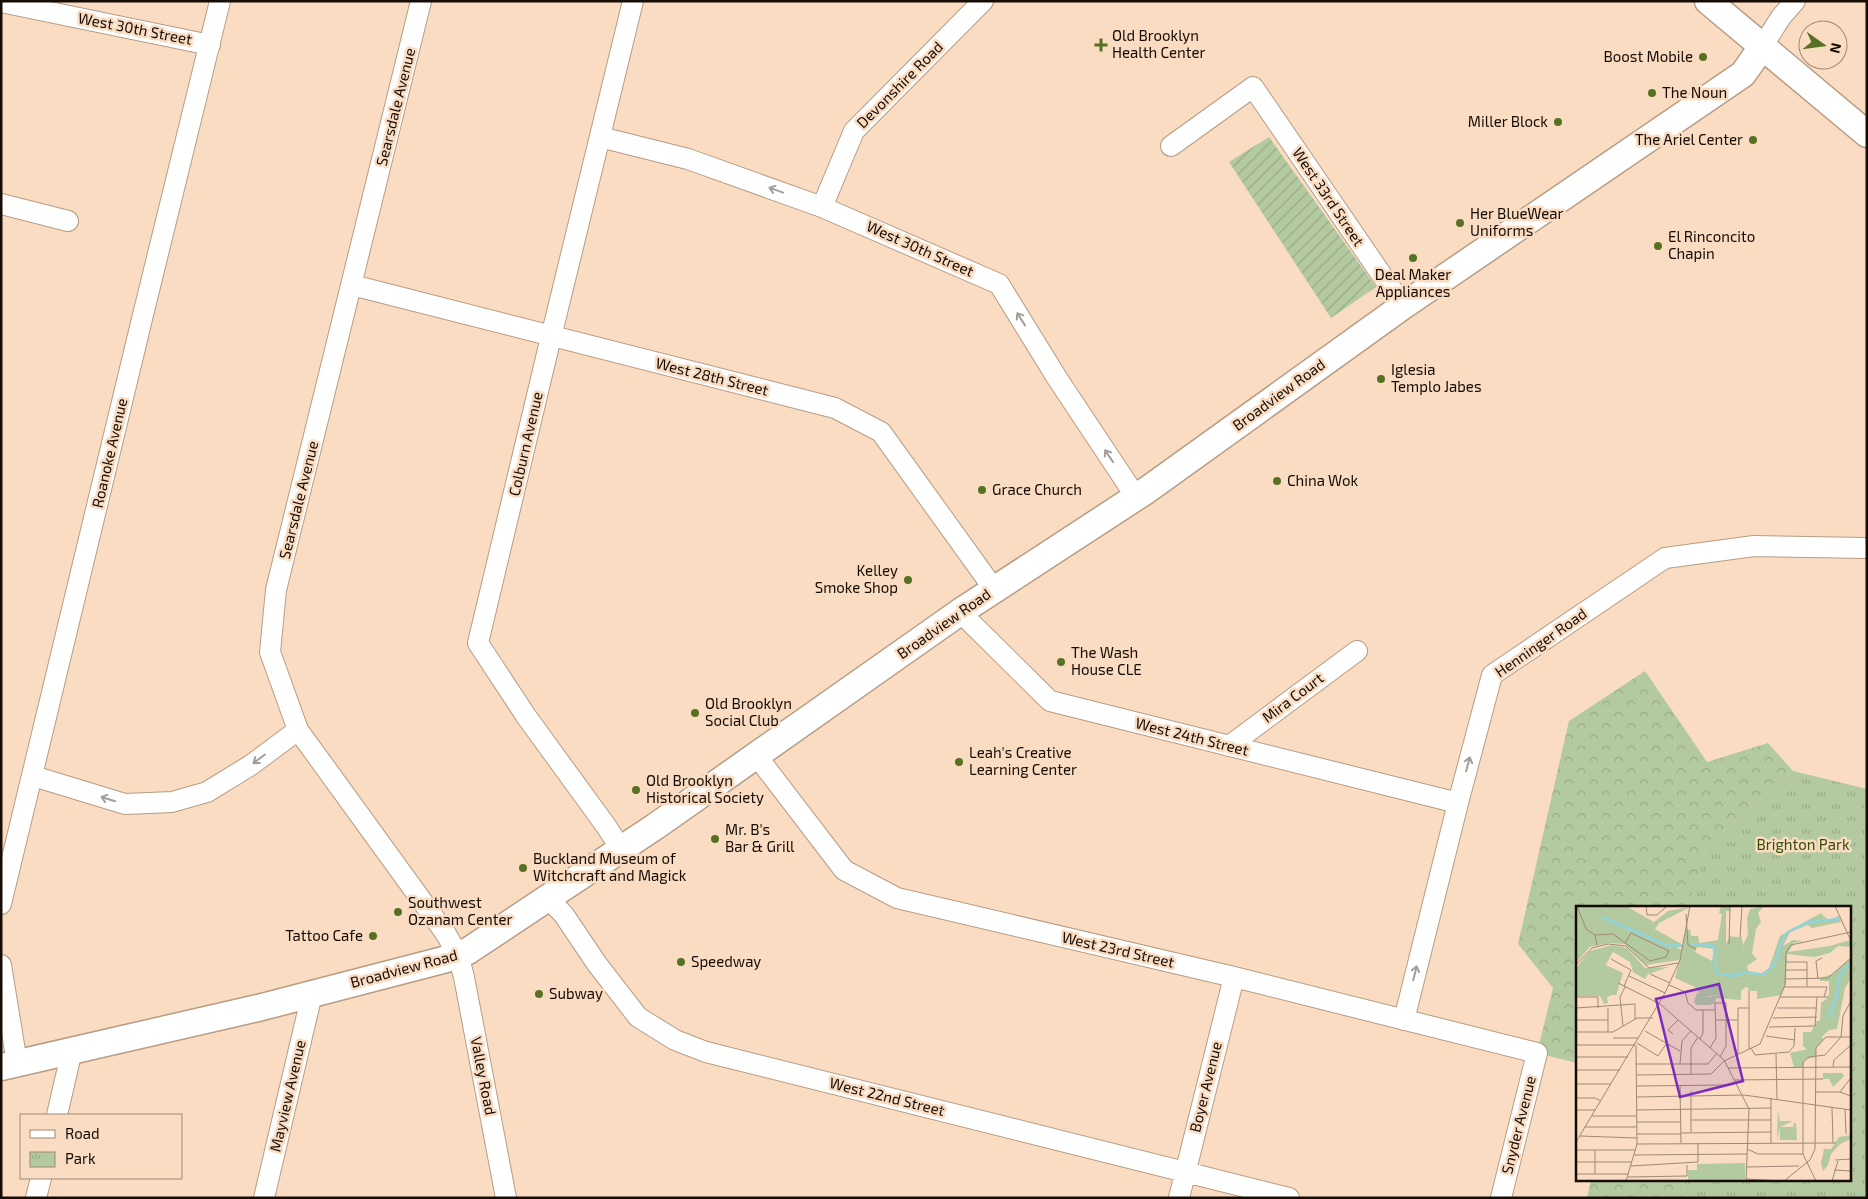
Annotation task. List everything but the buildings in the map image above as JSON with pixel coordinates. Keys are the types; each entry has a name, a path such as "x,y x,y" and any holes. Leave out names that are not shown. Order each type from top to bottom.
{"main road":[{"path":"1708,1 1867,134"},
{"name":"Broadview Road","path":"9,1065 312,994 458,955 480,944 756,755 960,612 1136,497 1402,306 1743,74 1762,47"}],"street":[{"name":"Roanoke Avenue","path":"1,904 220,1"},
{"name":"Searsdale Avenue","path":"421,1 276,590 270,652 298,730 446,934 458,955"},
{"name":"Colburn Avenue","path":"620,849 606,826 526,716 478,643 633,1"},
{"name":"Devonshire Road","path":"822,206 854,131 983,1"},
{"name":"Broadview Road","path":"1762,47 1781,17 1795,1"},
{"name":"West 30th Street","path":"3,7 210,45"},
{"name":"West 33rd Street","path":"1171,146 1253,87 1402,306"},
{"name":"West 30th Street","path":"600,137 688,159 822,206 999,284 1057,378 1136,497"},
{"path":"1,204 68,221"},
{"name":"West 28th Street","path":"352,285 835,408 880,432 994,589"},
{"name":"Henninger Road","path":"1404,1020 1492,674 1665,558 1754,546 1867,548"},
{"name":"West 24th Street","path":"960,612 1050,701 1458,803"},
{"name":"Mira Court","path":"1229,746 1357,651"},
{"path":"33,776 125,804 172,802 207,792 251,765 298,730"},
{"name":"West 23rd Street","path":"756,755 844,870 898,898 1234,977 1537,1053"},
{"name":"West 22nd Street","path":"547,898 564,915 596,964 638,1017 675,1040 706,1052 1289,1198"},
{"name":"Valley Road","path":"458,955 464,976 506,1198"},
{"path":"1,965 9,1065"},
{"name":"Boyer Avenue","path":"1179,1198 1234,977"},
{"name":"Mayview Avenue","path":"264,1198 312,994"},
{"path":"56,1114 72,1050"},
{"name":"Snyder Avenue","path":"1500,1198 1537,1053"},
{"path":"36,1198 41,1179"}],"green space":[{"path":"1269,137 1376,287 1331,318 1229,162"},
{"path":"1645,671 1707,762 1768,743 1793,771 1708,845 1689,906 1576,906 1576,1063 1537,1053 1553,988 1518,944 1569,721"},
{"name":"Brighton Park","path":"1793,771 1867,789 1867,1198 1681,1198 1685,1182 1850,1182 1850,906 1689,906 1708,845"},
{"path":"1591,1182 1685,1182 1681,1198 1587,1198"}],"place":[{"name":"Old Brooklyn Health Center","path":"1101,45"},
{"name":"Boost Mobile","path":"1703,57"},
{"name":"The Noun","path":"1652,93"},
{"name":"Miller Block","path":"1558,122"},
{"name":"The Ariel Center","path":"1753,140"},
{"name":"Her BlueWear Uniforms","path":"1460,223"},
{"name":"El Rinconcito Chapin","path":"1658,246"},
{"name":"Deal Maker Appliances","path":"1413,258"},
{"name":"Iglesia Templo Jabes","path":"1381,379"},
{"name":"China Wok","path":"1277,481"},
{"name":"Grace Church","path":"982,490"},
{"name":"Kelley Smoke Shop","path":"908,580"},
{"name":"The Wash House CLE","path":"1061,662"},
{"name":"Old Brooklyn Social Club","path":"695,713"},
{"name":"Leah's Creative Learning Center","path":"959,762"},
{"name":"Old Brooklyn Historical Society","path":"636,790"},
{"name":"Mr. B's Bar & Grill","path":"715,839"},
{"name":"Buckland Museum of Witchcraft and Magick","path":"523,868"},
{"name":"Southwest Ozanam Center","path":"398,912"},
{"name":"Tattoo Cafe","path":"373,936"},
{"name":"Speedway","path":"681,962"},
{"name":"Subway","path":"539,994"}]}
